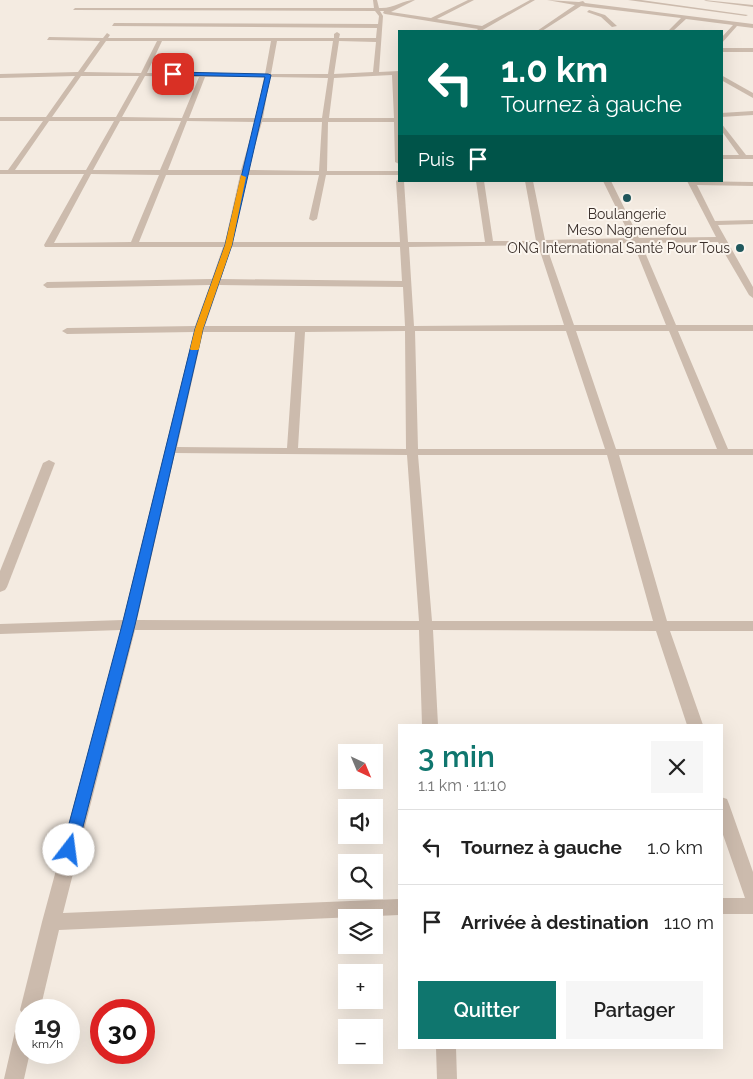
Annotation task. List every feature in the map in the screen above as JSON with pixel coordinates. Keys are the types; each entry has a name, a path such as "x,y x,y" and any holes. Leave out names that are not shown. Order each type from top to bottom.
{"street":[{"path":"10,172 131,0"},
{"path":"289,0 292,10"},
{"path":"375,0 377,10"},
{"path":"376,75 379,26 386,13 413,0"},
{"path":"430,21 472,0"},
{"path":"75,9 175,11 234,8 377,10 480,30 532,0"},
{"path":"549,0 631,12 753,26"},
{"path":"541,30 586,0"},
{"path":"630,0 746,15"},
{"path":"706,0 753,6"},
{"path":"175,11 179,5"},
{"path":"212,41 234,8"},
{"path":"574,8 603,16 614,26"},
{"path":"313,219 323,173 325,120 340,10"},
{"path":"377,10 386,13"},
{"path":"671,30 684,18"},
{"path":"608,30 621,20"},
{"path":"723,40 736,24"},
{"path":"114,25 379,26"},
{"path":"48,40 378,40"},
{"path":"160,40 48,245 404,245 721,239"},
{"path":"33,999 128,625 199,329 228,245 258,120 274,40"},
{"path":"723,50 741,52 753,50"},
{"path":"741,52 753,59"},
{"path":"0,76 79,74 331,76 397,74 398,141"},
{"path":"134,244 186,120 203,74"},
{"path":"723,77 753,96"},
{"path":"723,116 753,113"},
{"path":"0,119 397,120"},
{"path":"723,129 744,157"},
{"path":"723,157 753,157"},
{"path":"0,172 398,174"},
{"path":"400,182 410,330 412,452 426,626 430,724"},
{"path":"480,182 489,244"},
{"path":"529,182 542,243 612,452 661,625 695,724"},
{"path":"608,182 636,241 724,452"},
{"path":"753,184 691,182 721,239 750,283 753,295"},
{"path":"712,223 753,222"},
{"path":"47,284 215,282 407,284"},
{"path":"67,331 753,328"},
{"path":"292,451 300,329"},
{"path":"170,450 753,452"},
{"path":"0,587 49,463"},
{"path":"0,629 128,625 753,626"},
{"path":"723,810 753,897"},
{"path":"723,906 753,906"},
{"path":"51,922 398,907"},
{"path":"446,1049 447,1079"},
{"path":"14,1079 17,1064"}],"slow traffic":[{"path":"194,349 228,245 243,177"}],"place":[{"name":"Boulangerie Meso Nagnenefou","path":"627,198"},
{"name":"ONG International Santé Pour Tous","path":"740,248"}],"route":[{"path":"69,850 128,625 199,329 228,245 268,75 173,74"}]}
